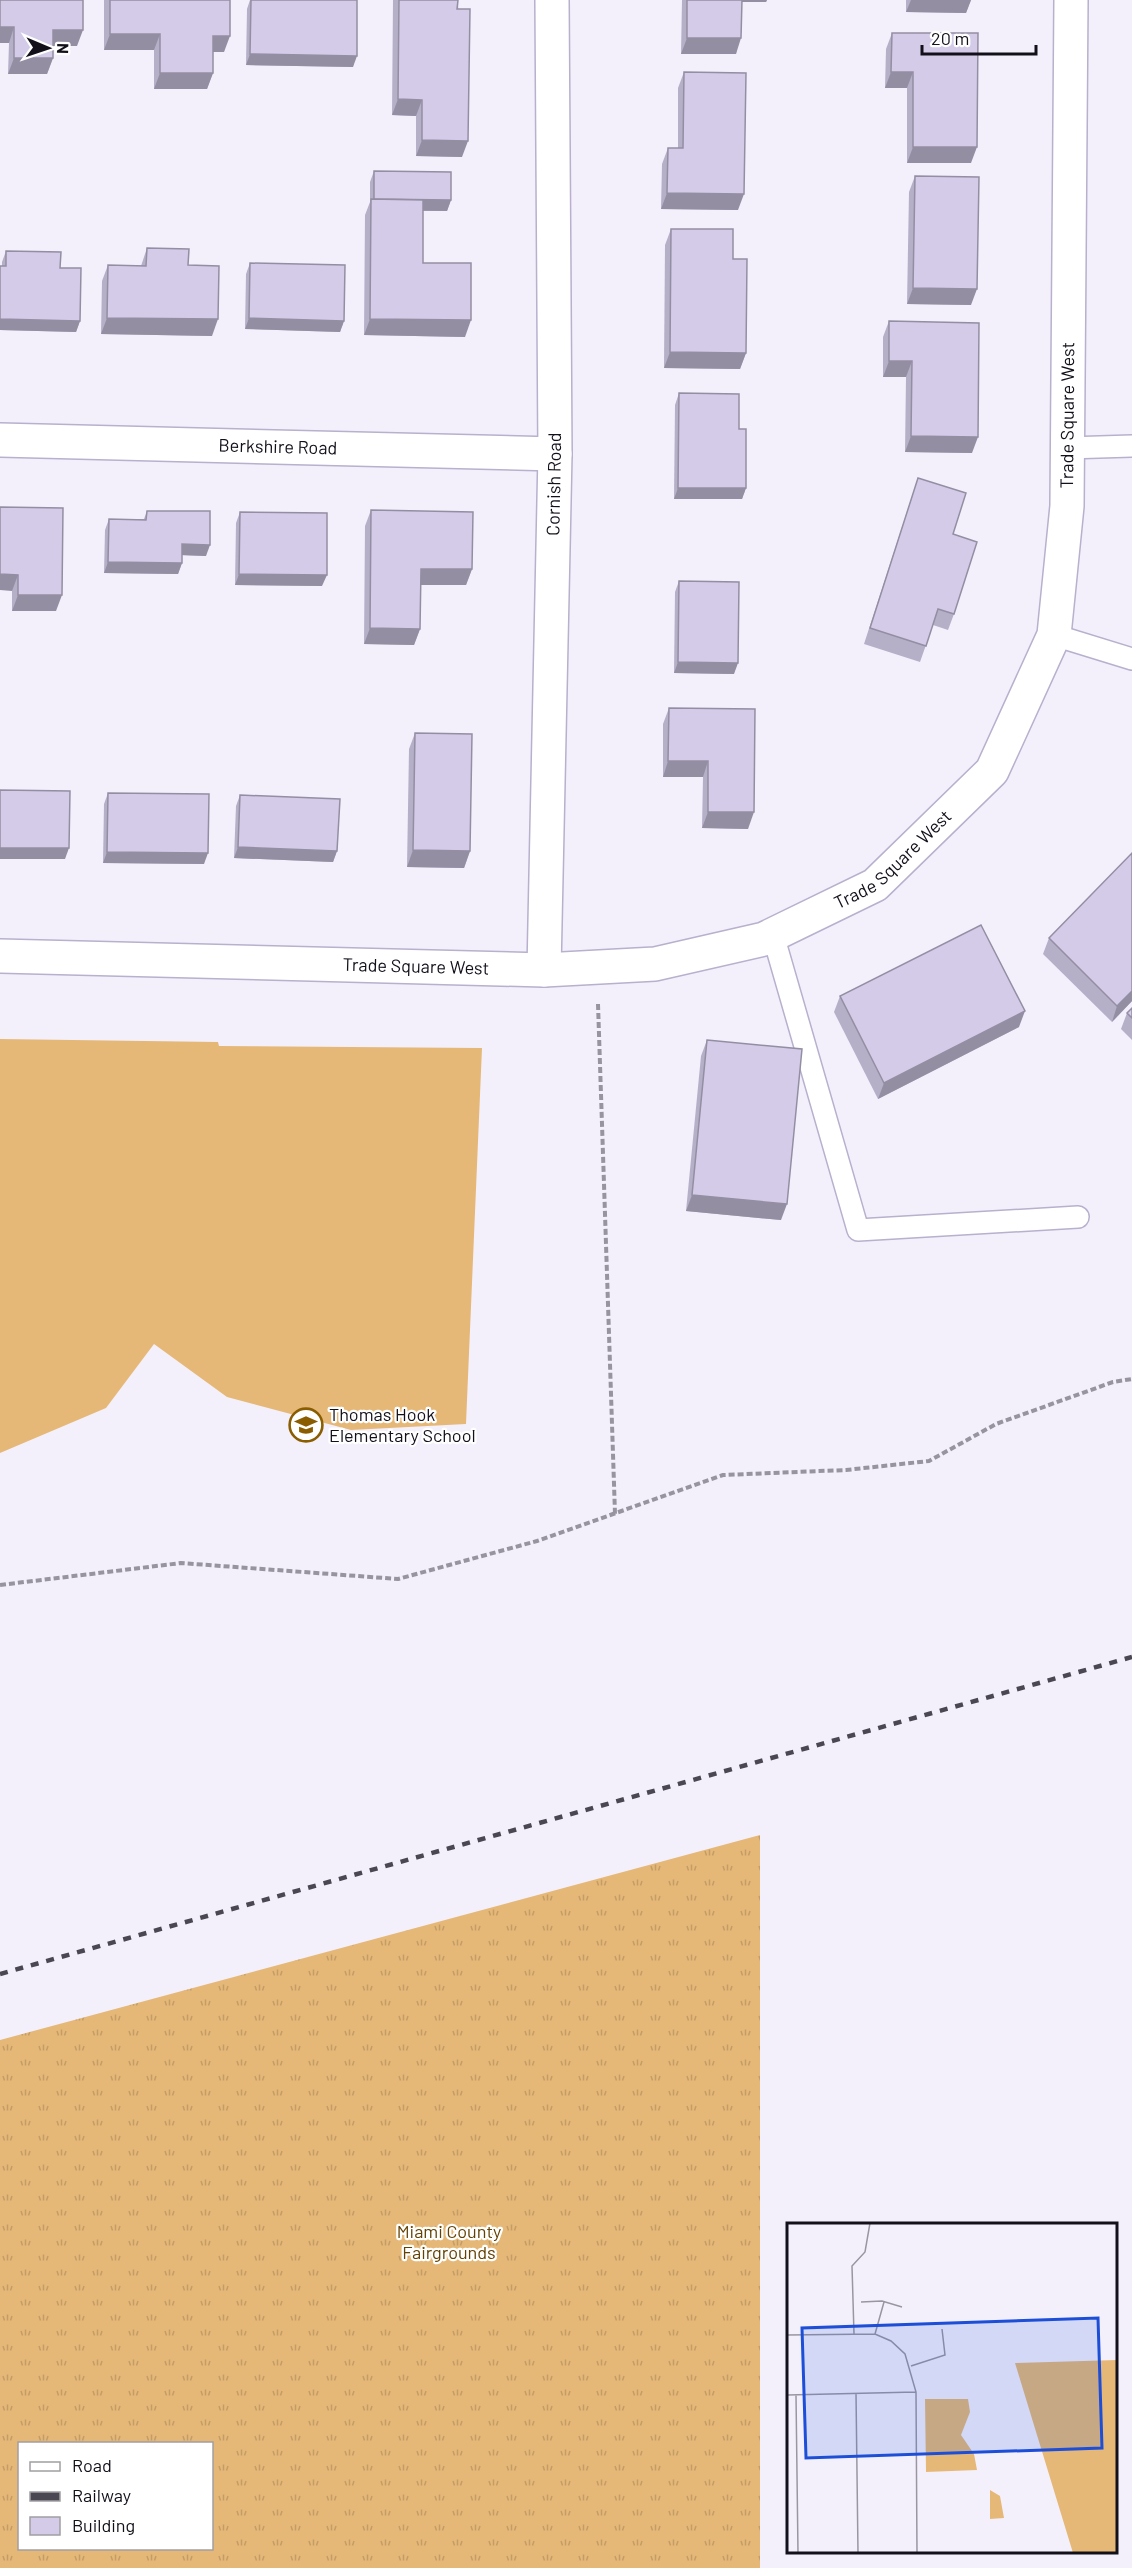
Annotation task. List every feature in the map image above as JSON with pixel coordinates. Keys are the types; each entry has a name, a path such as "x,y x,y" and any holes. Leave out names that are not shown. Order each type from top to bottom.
{"street":[{"name":"Cornish Road","path":"544,970 555,454 552,0"},
{"name":"Trade Square West","path":"0,956 544,970 655,964 774,935 874,885 992,771 1054,635 1066,506 1071,0"},
{"name":"Berkshire Road","path":"0,440 555,454"}],"lane":[{"path":"1067,448 1132,446"},
{"path":"1054,635 1132,659"},
{"path":"774,935 858,1230 1078,1217"}],"path":[{"path":"597,967 615,1514"},
{"path":"0,1585 181,1563 398,1579 537,1541 723,1475 846,1470 930,1461 996,1424 1113,1382 1132,1379"}],"green space":[{"path":"0,1039 218,1042 219,1046 482,1048 466,1424 351,1430 227,1397 154,1344 106,1408 0,1453"},
{"name":"Miami County Fairgrounds","path":"760,1835 760,2568 0,2568 0,2040"}],"building":[{"path":"0,0 83,0 83,30 53,30 53,58 14,58 14,27 0,27"},
{"path":"110,0 230,0 230,36 213,36 213,73 160,73 160,34 110,34"},
{"path":"251,0 357,0 357,56 250,54"},
{"path":"399,0 458,0 457,9 470,9 468,141 422,140 422,100 398,99"},
{"path":"687,0 742,0 741,38 687,38"},
{"path":"892,33 978,33 977,147 913,147 913,72 891,72"},
{"path":"684,72 746,73 744,194 667,193 668,148 683,148"},
{"path":"374,171 451,172 451,200 374,199"},
{"path":"915,176 979,177 977,289 913,288"},
{"path":"371,199 423,200 423,263 471,263 471,320 370,319"},
{"path":"671,229 733,229 733,259 747,259 746,353 670,352"},
{"path":"147,248 189,249 188,265 219,266 218,319 107,318 108,265 146,266"},
{"path":"6,251 61,252 60,268 81,268 80,321 0,319 0,266 6,266"},
{"path":"250,263 345,265 344,321 249,318"},
{"path":"889,321 979,323 978,437 911,436 912,361 889,361"},
{"path":"679,393 739,394 739,429 746,429 746,488 678,488"},
{"path":"918,478 966,493 953,534 977,542 954,614 938,609 926,646 870,628"},
{"path":"0,507 63,508 62,595 18,595 18,575 0,574"},
{"path":"371,510 473,512 472,569 421,569 420,629 370,628"},
{"path":"147,511 210,511 210,545 182,544 182,563 108,562 109,519 146,520"},
{"path":"240,512 327,513 327,575 239,574"},
{"path":"679,581 739,582 738,663 678,662"},
{"path":"669,708 755,709 754,812 708,812 708,761 668,761"},
{"path":"415,733 472,734 470,851 413,850"},
{"path":"0,790 70,791 69,848 0,848"},
{"path":"108,793 209,794 208,853 107,852"},
{"path":"240,795 340,799 337,851 238,847"},
{"path":"1132,853 1132,991 1117,1006 1049,938"},
{"path":"981,925 1025,1011 884,1083 840,996"},
{"path":"1132,1008 1132,1018 1127,1013"},
{"path":"707,1040 802,1049 787,1204 692,1195"}],"railway":[{"path":"0,1974 1132,1657"}],"place":[{"name":"Thomas Hook Elementary School","path":"306,1425"}]}
